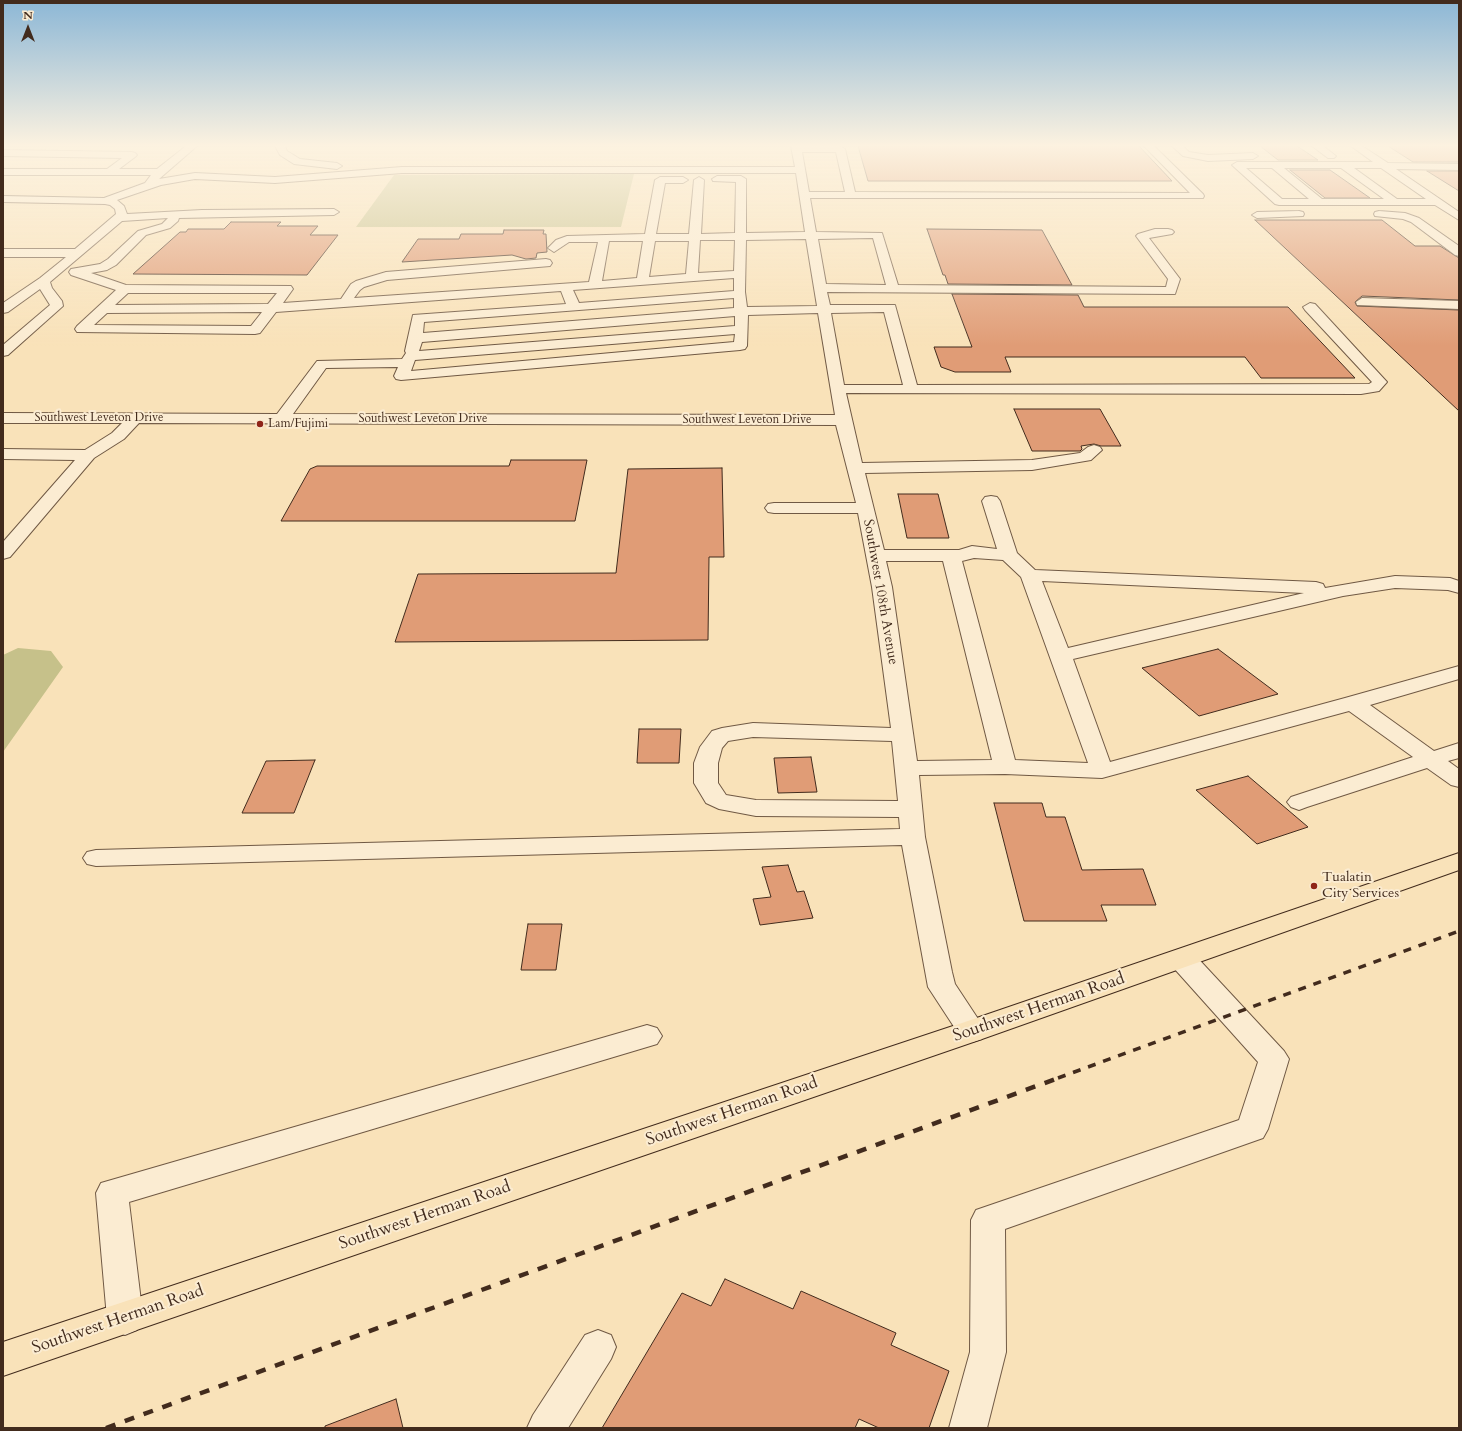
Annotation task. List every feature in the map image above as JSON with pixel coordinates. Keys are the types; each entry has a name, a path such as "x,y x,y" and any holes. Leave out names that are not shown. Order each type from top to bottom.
{"main road":[{"name":"Southwest Herman Road","path":"3,1359 972,1031 1182,959 1459,861"}],"street":[{"path":"47,283 77,253 119,218 122,213"},
{"path":"119,218 179,214 274,213"},
{"path":"642,282 654,213"},
{"path":"692,278 697,213"},
{"path":"740,213 740,294 742,329 740,346 401,376 409,360 416,338 418,318 740,294"},
{"name":"Southwest 108th Avenue","path":"808,213 843,420 866,508 875,550 903,735 913,837 938,972 942,987 972,1031"},
{"path":"3,309 26,292 47,283 76,272 103,267 112,262 142,234 166,226 179,214"},
{"path":"1257,215 1309,214"},
{"path":"1371,214 1406,216 1453,243 1459,252"},
{"path":"821,288 1171,291 1174,279 1142,236 1155,232 1168,232"},
{"path":"365,302 379,283 385,281 530,270 540,268 560,242 567,239 650,236 878,235 893,289"},
{"path":"595,285 604,238"},
{"path":"3,253 77,253"},
{"path":"344,304 355,287 378,278 550,254"},
{"path":"76,272 125,289 287,289 255,330 82,329 125,289"},
{"path":"104,309 271,308 344,304 740,274"},
{"path":"3,352 57,306 47,283"},
{"path":"566,288 574,307"},
{"path":"3,292 26,292"},
{"path":"1362,302 1459,305"},
{"path":"838,388 1361,390 1374,388 1380,382 1310,307"},
{"path":"416,338 742,311 824,308 890,308 911,389"},
{"path":"282,418 322,364 409,360 742,329"},
{"name":"Southwest Leveton Drive","path":"3,418 843,420"},
{"path":"3,553 88,455 118,436 136,418"},
{"path":"856,468 932,468 1032,465 1085,457 1094,450"},
{"path":"3,454 88,455"},
{"path":"991,501 1008,555 1030,575 1102,771"},
{"path":"774,508 866,508"},
{"path":"875,550 955,544 972,552 1008,555"},
{"path":"875,550 952,556 961,556 972,552"},
{"path":"952,556 1004,767"},
{"path":"1030,575 1343,590"},
{"path":"1061,656 1343,590 1395,582 1450,584 1459,587"},
{"path":"907,768 1004,767 1102,771 1354,703 1459,672"},
{"path":"1354,703 1459,780"},
{"path":"903,735 753,730 730,733 720,736 710,747 706,763 706,783 714,798 719,801 756,808 911,809"},
{"path":"1299,802 1459,750"},
{"path":"96,858 913,837"},
{"path":"968,1428 988,1352 988,1220 1252,1129 1274,1059 1182,959"},
{"path":"125,1318 112,1193 647,1036"},
{"path":"546,1428 598,1347"}],"shaded area":[{"path":"366,213 624,213 621,227 356,227"},
{"path":"18,648 51,651 63,667 3,752 3,655"}],"building":[{"path":"1255,220 1382,220 1415,246 1440,246 1459,258 1459,300 1362,296 1355,302 1357,306 1459,310 1459,411"},
{"path":"231,222 281,222 277,226 318,226 310,235 338,235 307,275 133,274 180,232 186,232 188,229 224,229"},
{"path":"927,229 1042,230 1072,285 948,284 945,275 943,275"},
{"path":"504,230 544,230 543,234 546,234 547,252 537,253 536,258 526,259 512,255 402,262 418,239 459,239 461,234 503,234"},
{"path":"952,294 1078,295 1084,307 1288,307 1355,378 1261,378 1245,357 1005,357 1011,372 955,372 941,367 934,347 972,347"},
{"path":"1014,409 1100,409 1121,446 1101,446 1094,444 1081,446 1082,449 1080,451 1032,451"},
{"path":"511,460 587,460 575,521 281,521 310,469 317,466 509,466"},
{"path":"722,468 724,557 709,557 708,640 395,642 418,574 616,573 628,469"},
{"path":"898,494 938,494 949,538 907,538"},
{"path":"1218,649 1278,694 1199,716 1142,668"},
{"path":"639,729 681,729 679,763 637,763"},
{"path":"811,757 817,792 778,793 774,758"},
{"path":"315,760 294,813 242,813 266,761"},
{"path":"1248,776 1308,827 1257,844 1196,790"},
{"path":"994,803 1042,803 1046,817 1065,817 1082,870 1143,869 1156,905 1101,905 1107,921 1024,921"},
{"path":"788,865 797,892 804,891 813,918 760,925 753,899 771,897 762,867"},
{"path":"528,924 562,924 556,970 521,970"},
{"path":"725,1279 793,1309 801,1291 896,1333 891,1345 949,1371 929,1428 879,1428 859,1419 855,1428 602,1428 682,1293 711,1306"},
{"path":"396,1399 403,1428 325,1428 325,1426"}],"railway":[{"path":"1058,1078 1459,931"},
{"path":"106,1428 1061,1077"}],"place":[{"name":"Lam/Fujimi","path":"260,424"},
{"name":"Tualatin City Services","path":"1314,886"}]}
